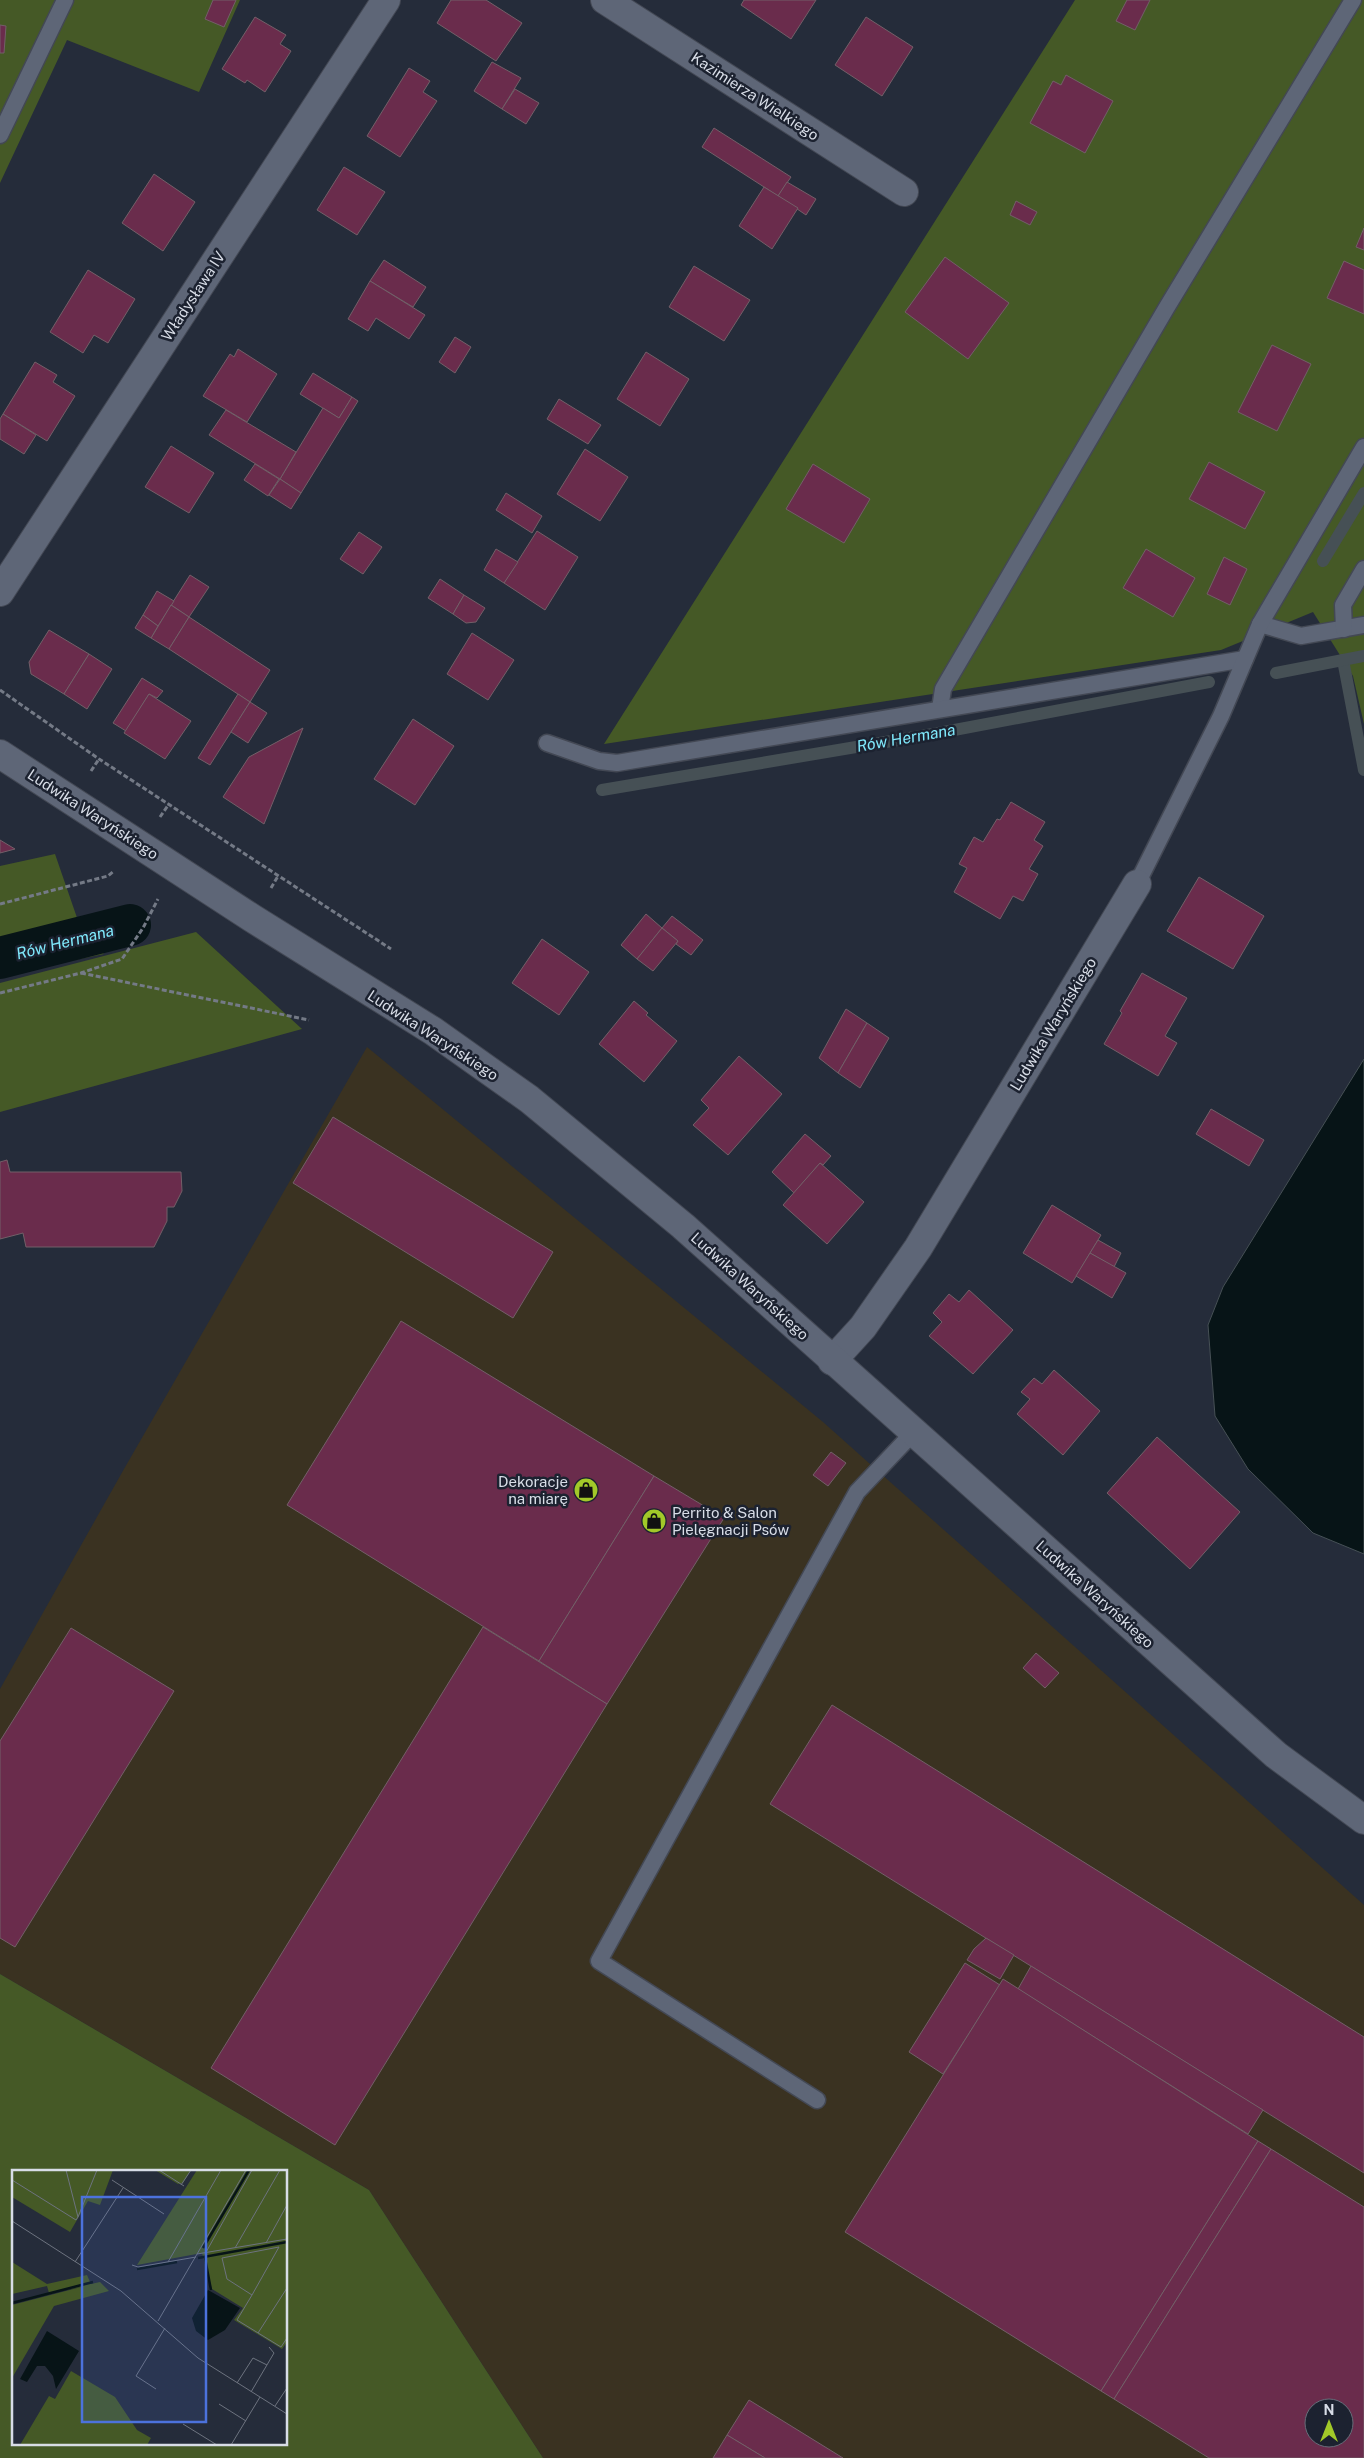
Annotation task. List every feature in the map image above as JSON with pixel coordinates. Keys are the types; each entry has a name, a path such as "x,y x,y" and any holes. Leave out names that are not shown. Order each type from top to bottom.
{"street":[{"name":"Władysława IV","path":"0,592 386,0"},
{"name":"Kazimierza Wielkiego","path":"606,0 904,192"},
{"name":"Ludwika Waryńskiego","path":"0,754 252,918 433,1031 529,1099 683,1226 1276,1756 1364,1820"},
{"name":"Ludwika Waryńskiego","path":"832,1361 863,1327 918,1248 1137,884"}],"lane":[{"path":"0,135 65,0"},
{"path":"940,709 943,689 1168,307 1353,0"},
{"path":"1137,884 1220,716 1260,624 1364,447"},
{"path":"1344,629 1343,605 1364,569"},
{"path":"1260,624 1301,636 1364,625"},
{"path":"547,743 599,761 617,763 1245,659"},
{"path":"817,2100 599,1961 857,1492 914,1433"}],"path":[{"path":"0,690 99,759 391,948"},
{"path":"0,904 108,876 114,870"},
{"path":"0,993 81,973 122,958 143,928 162,890"},
{"path":"81,973 309,1020"}],"shaded area":[{"path":"367,1047 823,1422 1364,1905 1364,2458 543,2458 369,2190 0,1974 0,1689 124,1469"},
{"path":"1364,1059 1364,1554 1313,1533 1248,1469 1215,1416 1208,1325 1223,1287"}],"green space":[{"path":"0,0 240,0 199,92 67,40 0,183"},
{"path":"1075,0 1364,0 1364,724 1353,676 1313,612 1221,650 604,744"},
{"path":"55,854 84,938 104,954 0,975 0,866"},
{"path":"196,932 302,1029 0,1112 0,983"},
{"path":"0,1974 369,2190 543,2458 0,2458"}],"building":[{"path":"213,0 236,0 224,27 205,19"},
{"path":"451,0 486,0 522,23 496,61 437,23"},
{"path":"744,0 816,0 791,39 741,5"},
{"path":"1127,0 1150,0 1135,30 1116,21"},
{"path":"255,17 286,35 280,44 291,51 265,92 247,80 245,83 222,69"},
{"path":"866,17 913,47 882,96 835,65"},
{"path":"0,25 6,26 4,53 0,53"},
{"path":"492,62 521,78 502,109 474,91"},
{"path":"409,68 430,81 423,92 437,101 400,157 367,136"},
{"path":"1066,75 1113,101 1085,153 1030,123 1053,81 1061,85"},
{"path":"515,89 539,103 526,124 502,109"},
{"path":"714,128 791,177 778,196 702,147"},
{"path":"344,167 385,192 357,235 317,210"},
{"path":"154,174 195,202 163,251 122,223"},
{"path":"787,182 816,199 806,215 778,196"},
{"path":"764,187 798,208 772,249 739,226"},
{"path":"1016,201 1037,212 1030,225 1010,215"},
{"path":"1364,228 1364,250 1356,247"},
{"path":"945,257 1009,303 968,359 905,312"},
{"path":"384,260 426,287 413,307 370,281"},
{"path":"1344,261 1364,270 1364,314 1327,298"},
{"path":"694,266 750,300 724,341 669,307"},
{"path":"88,270 135,299 108,343 94,335 83,353 50,332"},
{"path":"370,281 425,315 409,339 376,318 368,331 348,319"},
{"path":"455,337 471,347 455,373 439,362"},
{"path":"1272,345 1311,364 1277,431 1238,412"},
{"path":"238,349 277,374 247,422 203,396 230,354 234,357"},
{"path":"646,352 689,379 660,426 617,399"},
{"path":"35,362 57,375 53,382 75,396 47,441 3,414"},
{"path":"313,373 352,397 339,418 300,394"},
{"path":"352,397 358,401 301,493 280,479 323,408 339,418"},
{"path":"559,399 601,425 588,444 547,419"},
{"path":"226,410 296,452 280,479 209,435"},
{"path":"3,414 36,435 24,454 0,439 0,419"},
{"path":"171,446 214,473 189,513 145,487"},
{"path":"585,449 628,477 600,521 557,494"},
{"path":"1209,462 1265,492 1245,529 1189,499"},
{"path":"255,464 279,479 268,496 244,480"},
{"path":"813,464 870,499 844,543 786,509"},
{"path":"280,479 301,493 291,509 269,495"},
{"path":"506,493 542,516 532,533 496,510"},
{"path":"537,531 578,557 545,610 504,583"},
{"path":"359,532 382,547 363,574 340,559"},
{"path":"496,549 518,562 504,583 484,570"},
{"path":"1146,549 1195,578 1173,617 1123,588"},
{"path":"1224,557 1247,569 1230,605 1207,594"},
{"path":"190,575 209,587 189,617 171,605"},
{"path":"440,579 464,595 453,614 428,598"},
{"path":"157,591 174,601 158,626 143,615"},
{"path":"464,595 485,608 476,622 466,623 453,614"},
{"path":"171,605 189,617 169,649 151,638"},
{"path":"143,615 158,626 151,638 135,628"},
{"path":"189,617 270,670 250,702 169,649"},
{"path":"49,630 89,654 64,694 31,674 29,662"},
{"path":"472,633 514,660 488,700 447,674"},
{"path":"89,654 112,669 87,709 64,694"},
{"path":"142,678 163,691 157,698 149,694 126,731 113,723"},
{"path":"149,694 191,721 165,759 124,733"},
{"path":"238,694 250,702 210,765 198,758"},
{"path":"250,702 267,713 248,743 231,732"},
{"path":"413,719 454,746 415,805 374,779"},
{"path":"303,728 264,824 223,797 249,757"},
{"path":"1011,802 1045,822 1034,840 1043,846 1029,869 1038,874 1023,901 1013,896 1000,919 954,892 967,868 959,864 974,837 983,842 997,819 1000,820"},
{"path":"0,840 15,849 0,853"},
{"path":"1199,877 1264,916 1233,969 1167,931"},
{"path":"646,914 662,928 637,959 621,945"},
{"path":"672,916 703,940 691,955 676,944 678,941 662,928"},
{"path":"662,928 678,941 653,971 637,959"},
{"path":"542,939 589,972 559,1015 512,983"},
{"path":"1142,973 1187,998 1165,1036 1177,1043 1158,1076 1104,1044"},
{"path":"634,1001 648,1013 646,1015 677,1041 644,1082 599,1044"},
{"path":"846,1009 867,1023 838,1073 819,1058"},
{"path":"867,1023 889,1038 860,1088 838,1073"},
{"path":"739,1056 782,1094 728,1155 693,1125 709,1108 701,1100"},
{"path":"1211,1109 1264,1140 1249,1166 1196,1134"},
{"path":"333,1117 553,1252 513,1318 293,1183"},
{"path":"805,1134 831,1156 823,1165 820,1163 794,1193 772,1172"},
{"path":"7,1160 10,1172 181,1172 182,1191 174,1207 167,1207 167,1221 154,1247 26,1247 23,1233 0,1239 0,1162"},
{"path":"820,1163 864,1202 827,1244 783,1205"},
{"path":"1052,1205 1101,1235 1072,1283 1023,1253"},
{"path":"1098,1240 1121,1253 1114,1267 1090,1253"},
{"path":"1090,1253 1126,1273 1112,1298 1076,1276"},
{"path":"969,1290 1013,1330 973,1374 929,1336 942,1322 933,1313 949,1294 959,1302"},
{"path":"401,1321 654,1476 539,1661 287,1505"},
{"path":"1054,1370 1100,1411 1063,1455 1017,1414 1030,1399 1021,1392 1034,1378 1042,1384"},
{"path":"1157,1437 1240,1512 1190,1569 1107,1493"},
{"path":"831,1452 846,1463 828,1486 813,1475"},
{"path":"654,1476 724,1518 607,1704 539,1661"},
{"path":"483,1627 607,1704 335,2145 211,2068"},
{"path":"71,1628 174,1691 15,1947 0,1938 0,1741"},
{"path":"1036,1653 1059,1673 1045,1688 1023,1668"},
{"path":"832,1705 1364,2037 1364,2173 770,1804"},
{"path":"986,1938 1014,1955 1000,1979 967,1960 974,1949"},
{"path":"965,1963 1000,1985 943,2074 909,2052"},
{"path":"1031,1966 1263,2110 1248,2134 1018,1989"},
{"path":"1003,1979 1258,2141 1101,2391 845,2232"},
{"path":"1258,2141 1271,2149 1114,2399 1101,2391"},
{"path":"1271,2149 1364,2207 1364,2458 1209,2458 1114,2399"},
{"path":"749,2400 843,2458 765,2458 727,2435"},
{"path":"727,2435 765,2458 713,2458"}],"waterway":[{"path":"1323,561 1364,493"},
{"name":"Rów Hermana","path":"1276,673 1364,656"},
{"path":"1343,660 1364,770"},
{"name":"Rów Hermana","path":"602,790 933,734 1209,682"},
{"name":"Rów Hermana","path":"0,958 130,925"}],"place":[{"name":"Dekoracje na miarę","path":"586,1490"},
{"name":"Perrito & Salon Pielęgnacji Psów","path":"654,1521"}]}
